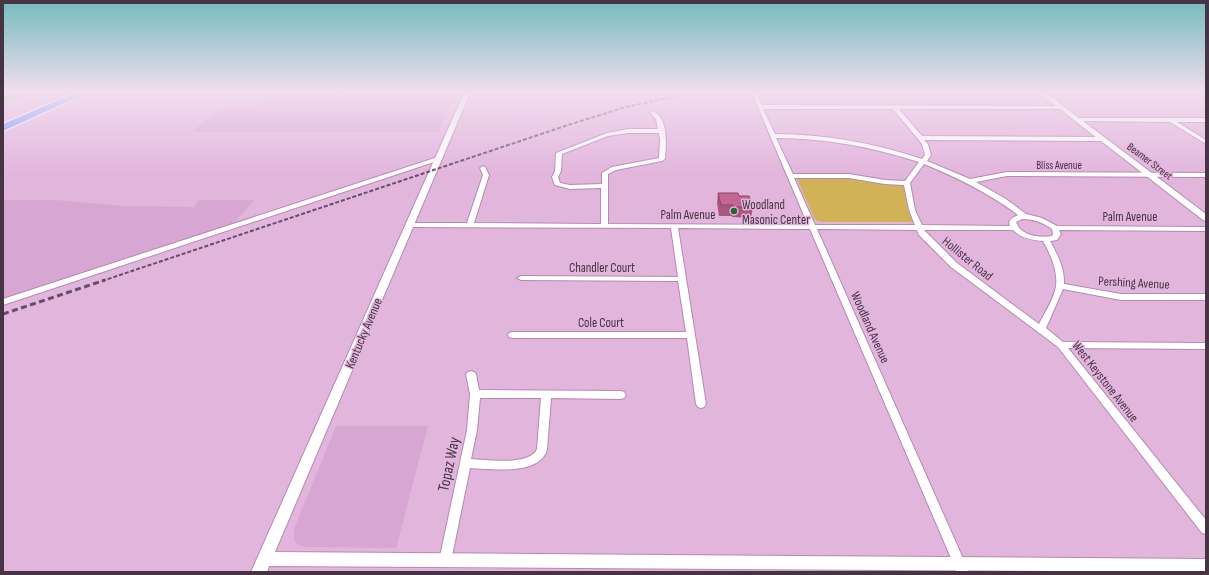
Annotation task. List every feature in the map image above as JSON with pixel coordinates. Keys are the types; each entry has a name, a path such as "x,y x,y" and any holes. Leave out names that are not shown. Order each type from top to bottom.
{"highway":[{"path":"3,128 22,120"}],"street":[{"name":"Kentucky Avenue","path":"262,565 455,120"},
{"path":"604,226 605,173 609,170 662,159 659,120"},
{"name":"Woodland Avenue","path":"766,120 961,568"},
{"path":"790,176 839,176 885,182 907,183 913,173 928,156 927,150 920,138 905,120"},
{"path":"1077,120 1206,120"},
{"name":"Beamer Street","path":"1077,120 1206,218"},
{"path":"1171,120 1206,142"},
{"path":"604,186 570,187 557,184 554,177 558,171 559,153 563,150 607,135 628,131 661,131"},
{"path":"773,136 816,138 869,146 923,162 969,181 1002,200 1024,217"},
{"path":"920,138 1101,138"},
{"path":"3,302 438,159"},
{"path":"470,225 486,176 483,168"},
{"name":"Bliss Avenue","path":"969,181 1007,174 1206,175"},
{"name":"Hollister Road","path":"907,183 910,204 920,227 929,240 954,265 1041,329"},
{"path":"1014,228 1012,225 1013,220 1024,217"},
{"name":"Palm Avenue","path":"1024,217 1042,220 1054,228 1206,229"},
{"name":"Palm Avenue","path":"410,225 1014,228 1027,236 1045,239"},
{"path":"674,226 701,404"},
{"path":"1041,329 1060,286 1057,265 1051,249 1045,239 1056,236 1057,231 1054,228"},
{"name":"Chandler Court","path":"521,278 682,279"},
{"name":"Pershing Avenue","path":"1060,286 1121,297 1206,297"},
{"name":"West Keystone Avenue","path":"1041,329 1061,345 1206,529"},
{"name":"Cole Court","path":"512,334 690,335"},
{"path":"1061,345 1205,346"},
{"name":"Topaz Way","path":"445,561 472,430 475,394 471,374"},
{"path":"475,394 621,395"},
{"path":"465,463 524,464 534,461 541,453 546,395"},
{"path":"262,565 445,561 608,566 961,568 1206,566"}],"shaded area":[{"path":"206,120 444,120 438,132 192,132"},
{"path":"796,177 842,178 901,185 906,189 907,202 915,222 821,222 815,220"},
{"path":"3,200 56,200 125,206 194,207 199,200 254,200 234,223 3,300"},
{"path":"336,426 428,426 396,548 306,547 298,545 294,540 294,529"}],"building":[{"path":"718,193 738,193 739,196 749,196 753,207 721,205"}],"railway":[{"path":"102,281 585,120"},
{"path":"3,314 102,281"}],"place":[{"name":"Woodland Masonic Center","path":"734,211"}]}
